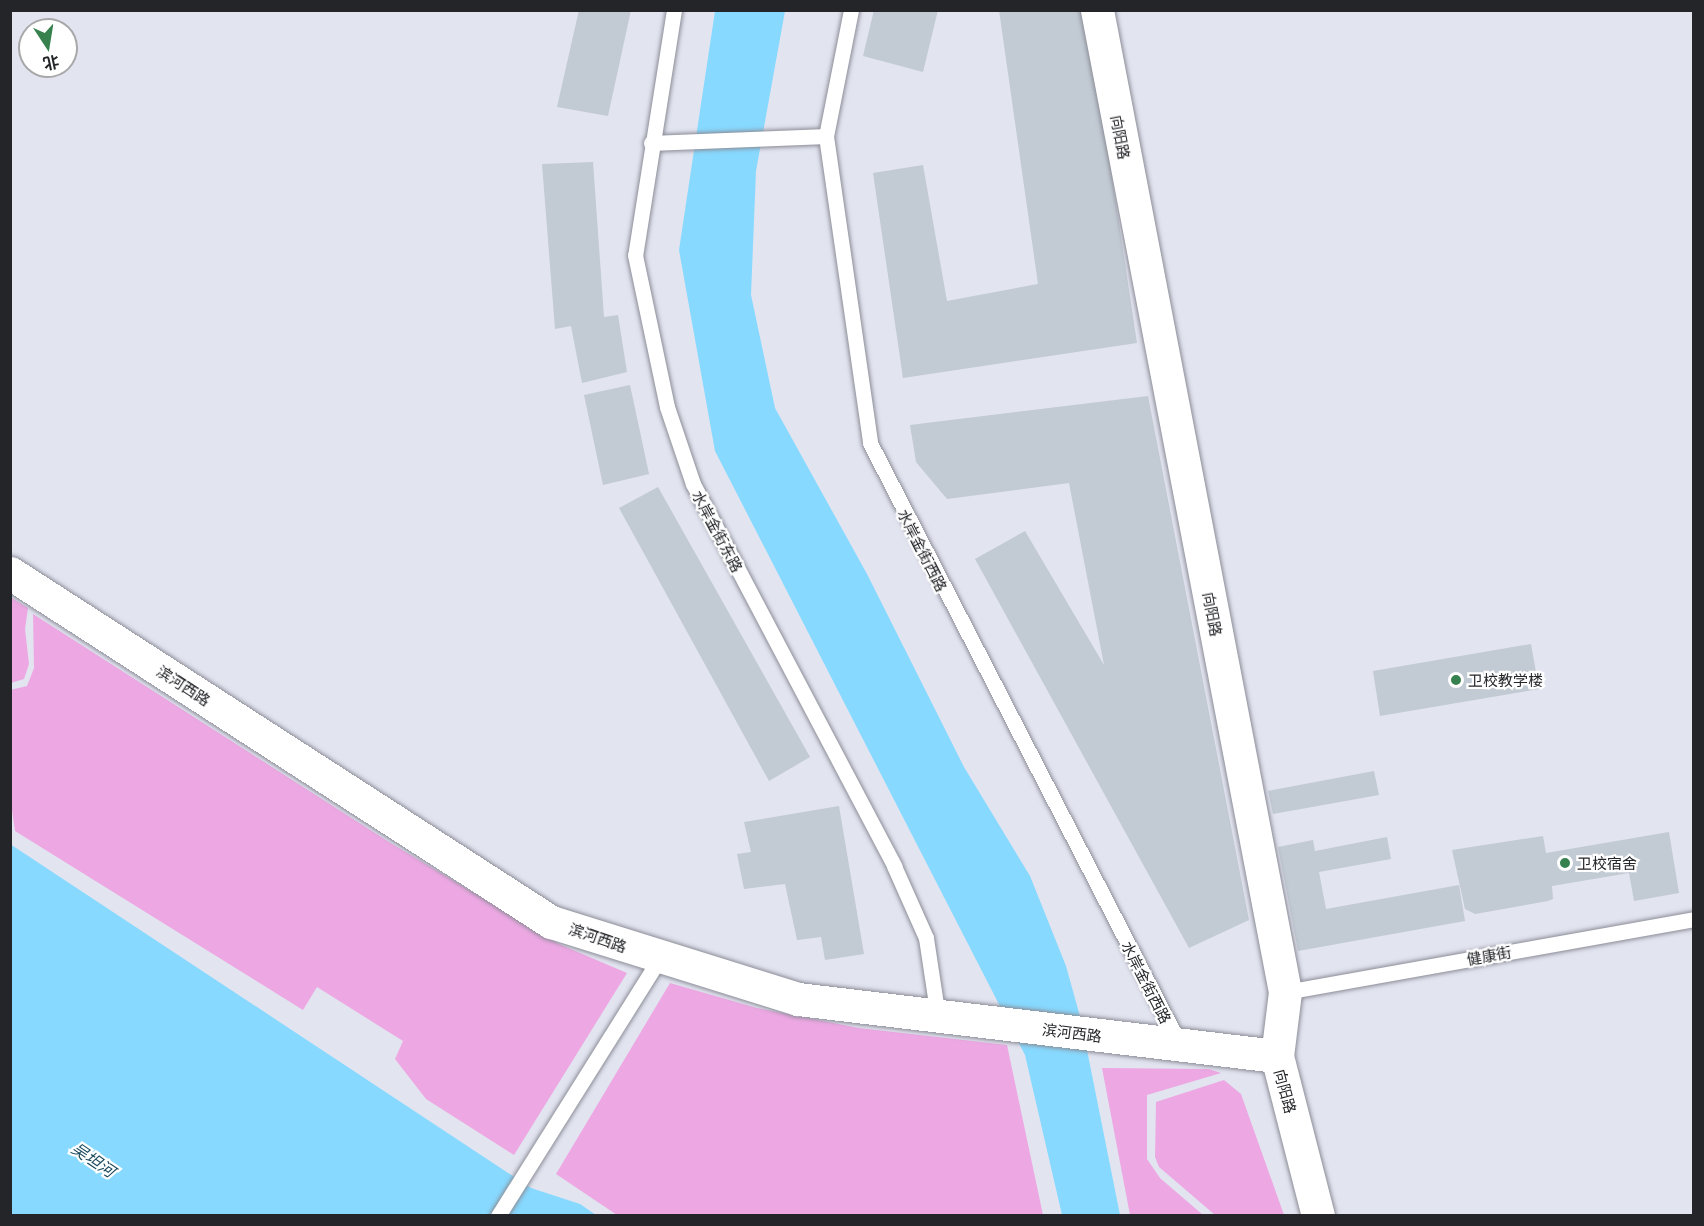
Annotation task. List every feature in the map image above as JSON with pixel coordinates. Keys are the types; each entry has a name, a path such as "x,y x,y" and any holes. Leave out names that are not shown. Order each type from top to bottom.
{"street":[{"name":"向阳路","path":"1097,10 1285,992 1277,1056 1318,1215"},
{"name":"滨河西路","path":"10,573 551,922 660,958 798,999 1277,1056"}],"lane":[{"name":"水岸金街东路","path":"674,10 651,143 635,255 667,407 693,484 894,866 926,938 938,1017"},
{"name":"水岸金街西路","path":"851,10 826,136 870,443 1180,1045"},
{"path":"651,143 826,136"},
{"name":"健康街","path":"1285,992 1694,919"},
{"path":"498,1215 660,958"}],"shaded area":[{"path":"10,597 28,608 25,629 29,664 24,679 11,683"},
{"path":"33,614 389,842 559,944 627,973 514,1155 426,1099 395,1059 403,1041 317,987 303,1010 15,831 10,796 10,690 27,686 34,668"},
{"path":"670,983 757,1008 859,1028 1007,1045 1043,1215 617,1215 556,1174"},
{"path":"1102,1068 1209,1069 1221,1073 1147,1095 1147,1159 1160,1178 1203,1215 1130,1215"},
{"path":"1224,1080 1241,1094 1284,1215 1215,1215 1159,1167 1155,1157 1156,1102"}],"water":[{"path":"715,11 785,11 756,171 751,295 775,408 867,574 964,767 1030,876 1066,966 1081,1020 1120,1215 1062,1215 1025,1055 715,451 679,250"},
{"name":"吴坦河","path":"10,844 531,1188 580,1204 596,1215 11,1215"}],"building":[{"path":"579,10 631,10 608,116 557,107"},
{"path":"874,10 938,10 923,72 863,56"},
{"path":"999,10 1087,10 1137,343 903,378 873,173 923,165 947,301 1038,284"},
{"path":"593,162 604,317 618,315 627,372 582,383 571,326 555,329 542,164"},
{"path":"630,385 649,474 603,485 584,395"},
{"path":"1148,396 1249,920 1189,948 975,559 1025,531 1104,665 1069,483 947,499 916,462 910,425"},
{"path":"658,487 810,757 769,781 619,508"},
{"name":"卫校教学楼","path":"1531,644 1539,689 1380,716 1373,671"},
{"path":"1374,771 1379,795 1273,814 1268,791"},
{"path":"839,806 864,954 825,960 821,937 797,940 785,884 744,889 737,854 751,852 744,822"},
{"name":"卫校宿舍","path":"1669,832 1679,893 1634,901 1629,873 1552,886 1553,899 1548,901 1475,914 1465,909 1452,850 1543,836 1546,853"},
{"path":"1387,837 1391,859 1319,872 1326,909 1459,885 1465,921 1298,951 1278,847 1313,840 1315,851"}],"place":[{"name":"卫校教学楼","path":"1456,680"},
{"name":"卫校宿舍","path":"1565,863"}]}
